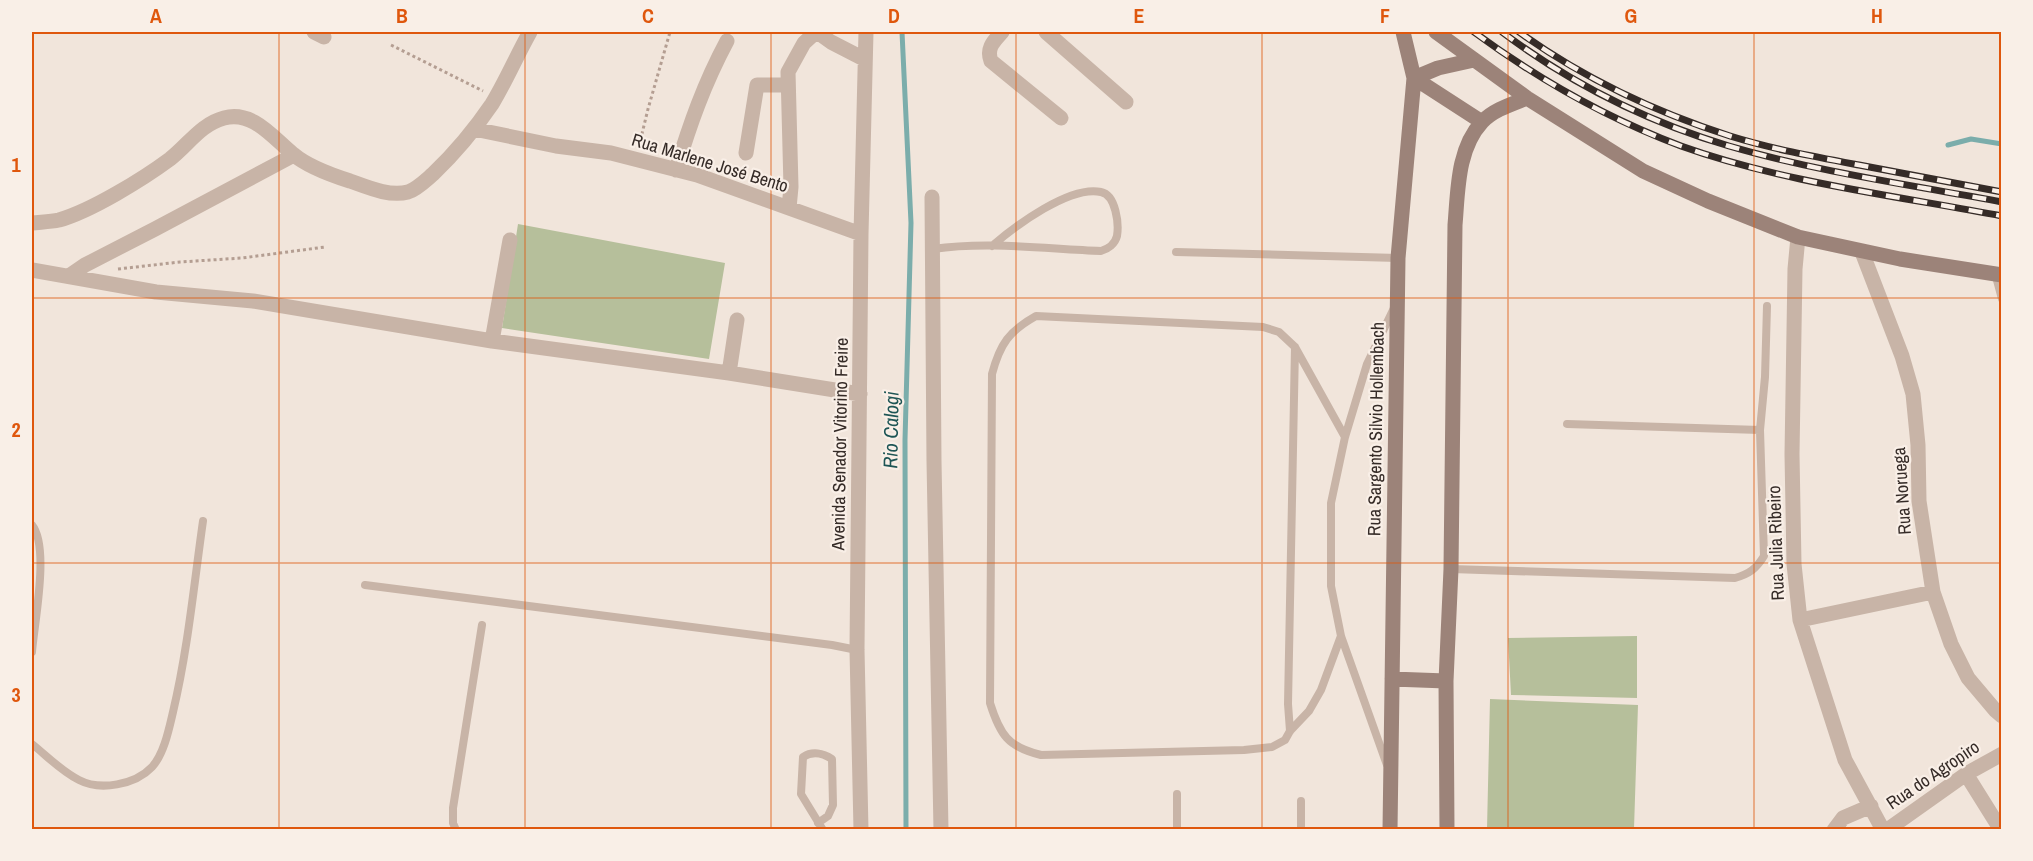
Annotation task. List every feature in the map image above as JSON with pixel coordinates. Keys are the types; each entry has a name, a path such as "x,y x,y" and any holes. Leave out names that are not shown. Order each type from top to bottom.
{"main road":[{"name":"Rua Sargento Silvio Hollembach","path":"1390,830 1398,258 1414,78 1403,32"},
{"path":"1436,32 1527,98 1643,171 1708,201 1798,237 1862,252 1998,274"},
{"path":"1414,78 1438,68 1474,60"},
{"path":"1414,78 1482,122"},
{"path":"1447,830 1446,681 1451,569 1455,225 1460,171 1468,141 1482,122 1500,110 1527,98"},
{"path":"1392,679 1446,681"}],"street":[{"path":"32,224 59,220 97,203 142,178 171,158 209,123 226,117 244,117 258,124 294,155 333,175 372,189 408,192 425,182 474,129 495,97 530,32"},
{"path":"789,208 791,187 788,72 804,43 817,32 831,42 864,58"},
{"name":"Avenida Senador Vitorino Freire","path":"861,830 856,650 866,32"},
{"path":"1002,32 989,48 988,55 991,61 1061,118"},
{"path":"1046,32 1126,102"},
{"path":"676,170 694,110 712,68 727,41"},
{"path":"746,153 757,85 787,85"},
{"name":"Rua Marlene José Bento","path":"474,129 556,146 611,153 697,175 861,234"},
{"path":"69,276 85,265 294,155"},
{"path":"932,197 941,830"},
{"name":"Rua Julia Ribeiro","path":"1798,237 1795,269 1792,454 1794,564 1800,620 1845,760 1885,830"},
{"path":"492,341 510,240"},
{"name":"Rua Noruega","path":"1862,252 1902,356 1913,394 1918,445 1919,501 1933,592 1951,644 1968,678 2001,716"},
{"path":"32,270 156,291 253,301 492,341 729,373 860,394"},
{"path":"729,373 737,320"},
{"path":"1800,620 1933,592"},
{"name":"Rua do Agropiro","path":"1885,830 1966,774 2001,754"},
{"path":"1966,774 2001,830"},
{"path":"1834,830 1843,818 1871,806"}],"lane":[{"path":"933,249 956,246 992,246 1106,250 1117,237 1114,203 1108,195 1101,192 1083,191 1034,214 992,246"},
{"path":"1176,252 1398,258"},
{"path":"1998,274 2001,299"},
{"path":"1391,776 1341,636 1331,585 1331,503 1345,437 1367,364 1397,300"},
{"path":"1451,569 1735,578 1757,568 1764,556 1760,430 1765,377 1767,306"},
{"path":"1341,636 1321,690 1309,711 1279,744 1244,750 1041,755 1023,751 1010,741 997,725 990,703 992,374 998,353 1016,327 1036,316 1263,327 1279,332 1295,347 1345,437"},
{"path":"1290,731 1288,692 1295,347"},
{"path":"1567,424 1760,430"},
{"path":"32,744 61,769 80,781 98,785 113,785 134,778 152,767 166,741 177,692 203,521"},
{"path":"32,525 39,543 41,567 32,652"},
{"path":"365,585 832,645 856,650"},
{"path":"456,830 453,823 453,808 482,625"},
{"path":"809,753 825,755 832,759 832,805 828,816 820,826 801,794 803,757 809,753"},
{"path":"1177,794 1177,830"},
{"path":"1301,801 1301,830"}],"path":[{"path":"636,159 670,32"},
{"path":"391,45 495,97"},
{"path":"114,269 180,261 242,258 325,247"}],"green space":[{"path":"518,224 725,263 709,359 502,328"},
{"path":"1637,636 1637,698 1511,695 1508,638"},
{"path":"1490,699 1638,705 1634,829 1487,829"}],"waterway":[{"name":"Rio Calogi","path":"902,32 911,223 905,440 906,830"},
{"path":"1948,145 1971,139 2002,144"}],"railway":[{"path":"1474,32 1523,66 1573,96 1626,123 1681,146 1719,159 1799,179 2002,216"},
{"path":"1502,32 1582,84 1640,113 1699,136 1796,163 2002,202"},
{"path":"1519,32 1594,79 1647,105 1702,127 1762,145 1810,156 2002,192"}]}
